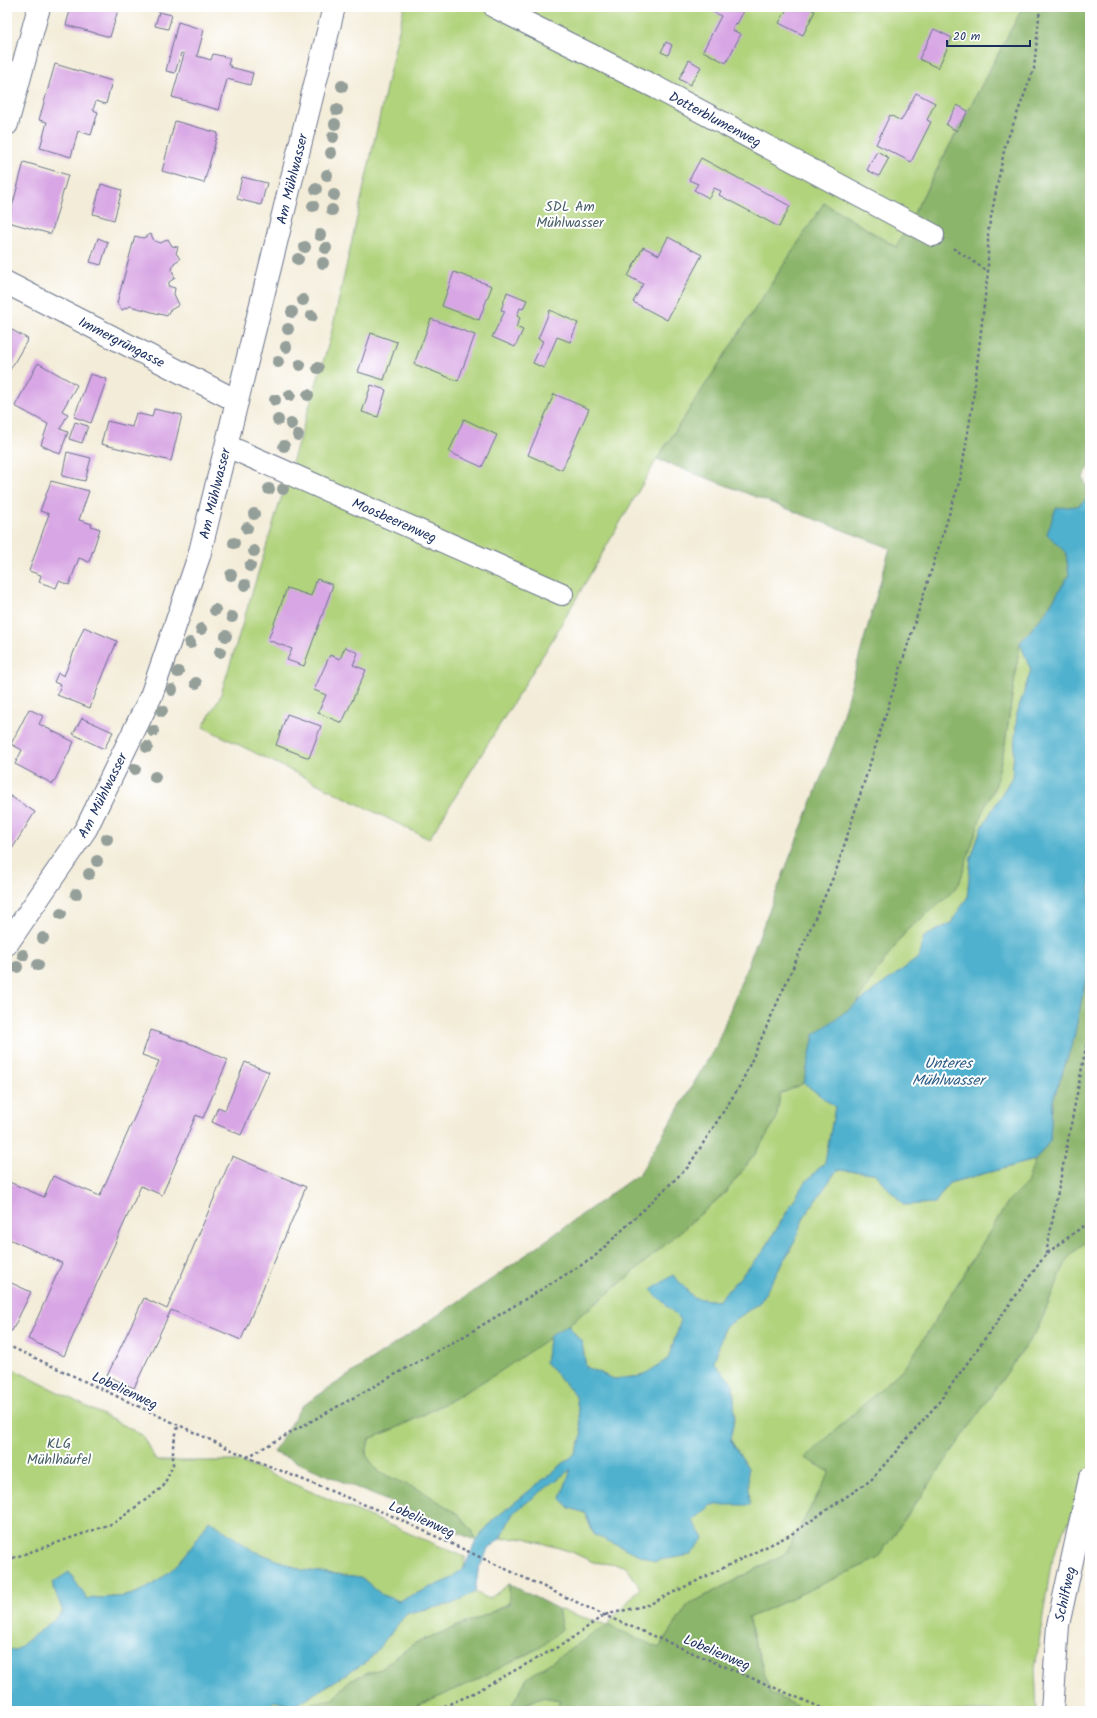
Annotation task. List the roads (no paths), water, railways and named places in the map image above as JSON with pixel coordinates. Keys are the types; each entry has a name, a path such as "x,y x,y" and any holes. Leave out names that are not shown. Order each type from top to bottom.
{"street":[{"path":"7,124 39,7"},
{"name":"Am Mühlwasser","path":"7,944 86,829 151,696 199,556 334,7"},
{"name":"Dotterblumenweg","path":"495,7 657,88 933,235"},
{"name":"Immergrüngasse","path":"7,283 237,401"},
{"name":"Moosbeerenweg","path":"227,446 562,594"},
{"name":"Schilfweg","path":"1052,1711 1058,1625 1090,1478"}],"water":[{"name":"Unteres Mühlwasser","path":"1090,496 1090,957 1074,1038 1052,1103 1050,1141 1035,1160 949,1183 935,1203 904,1205 874,1173 837,1170 804,1217 794,1243 760,1302 724,1328 714,1363 733,1384 735,1416 730,1439 748,1468 750,1505 711,1505 693,1521 704,1538 691,1555 654,1561 594,1535 585,1513 567,1507 561,1498 571,1469 513,1513 500,1539 488,1549 478,1571 475,1592 452,1604 407,1613 368,1661 294,1706 274,1701 265,1711 7,1711 7,1649 16,1650 63,1612 52,1583 69,1572 87,1599 130,1595 143,1590 166,1575 186,1554 209,1520 252,1550 302,1570 361,1577 382,1595 399,1601 448,1580 464,1568 476,1541 493,1520 575,1454 582,1436 576,1396 545,1362 550,1335 568,1325 582,1343 586,1367 614,1379 642,1376 668,1359 681,1320 651,1290 673,1275 694,1298 718,1301 763,1252 803,1185 825,1162 835,1107 804,1083 814,1035 918,958 924,937 951,923 967,898 971,858 981,829 1012,777 1017,714 1031,670 1020,643 1046,612 1069,575 1066,553 1047,534 1056,508 1078,506"}],"park label":[{"name":"SDL Am Mühlwasser","path":"570,214"},
{"name":"KLG Mühlhäufel","path":"59,1452"}]}
